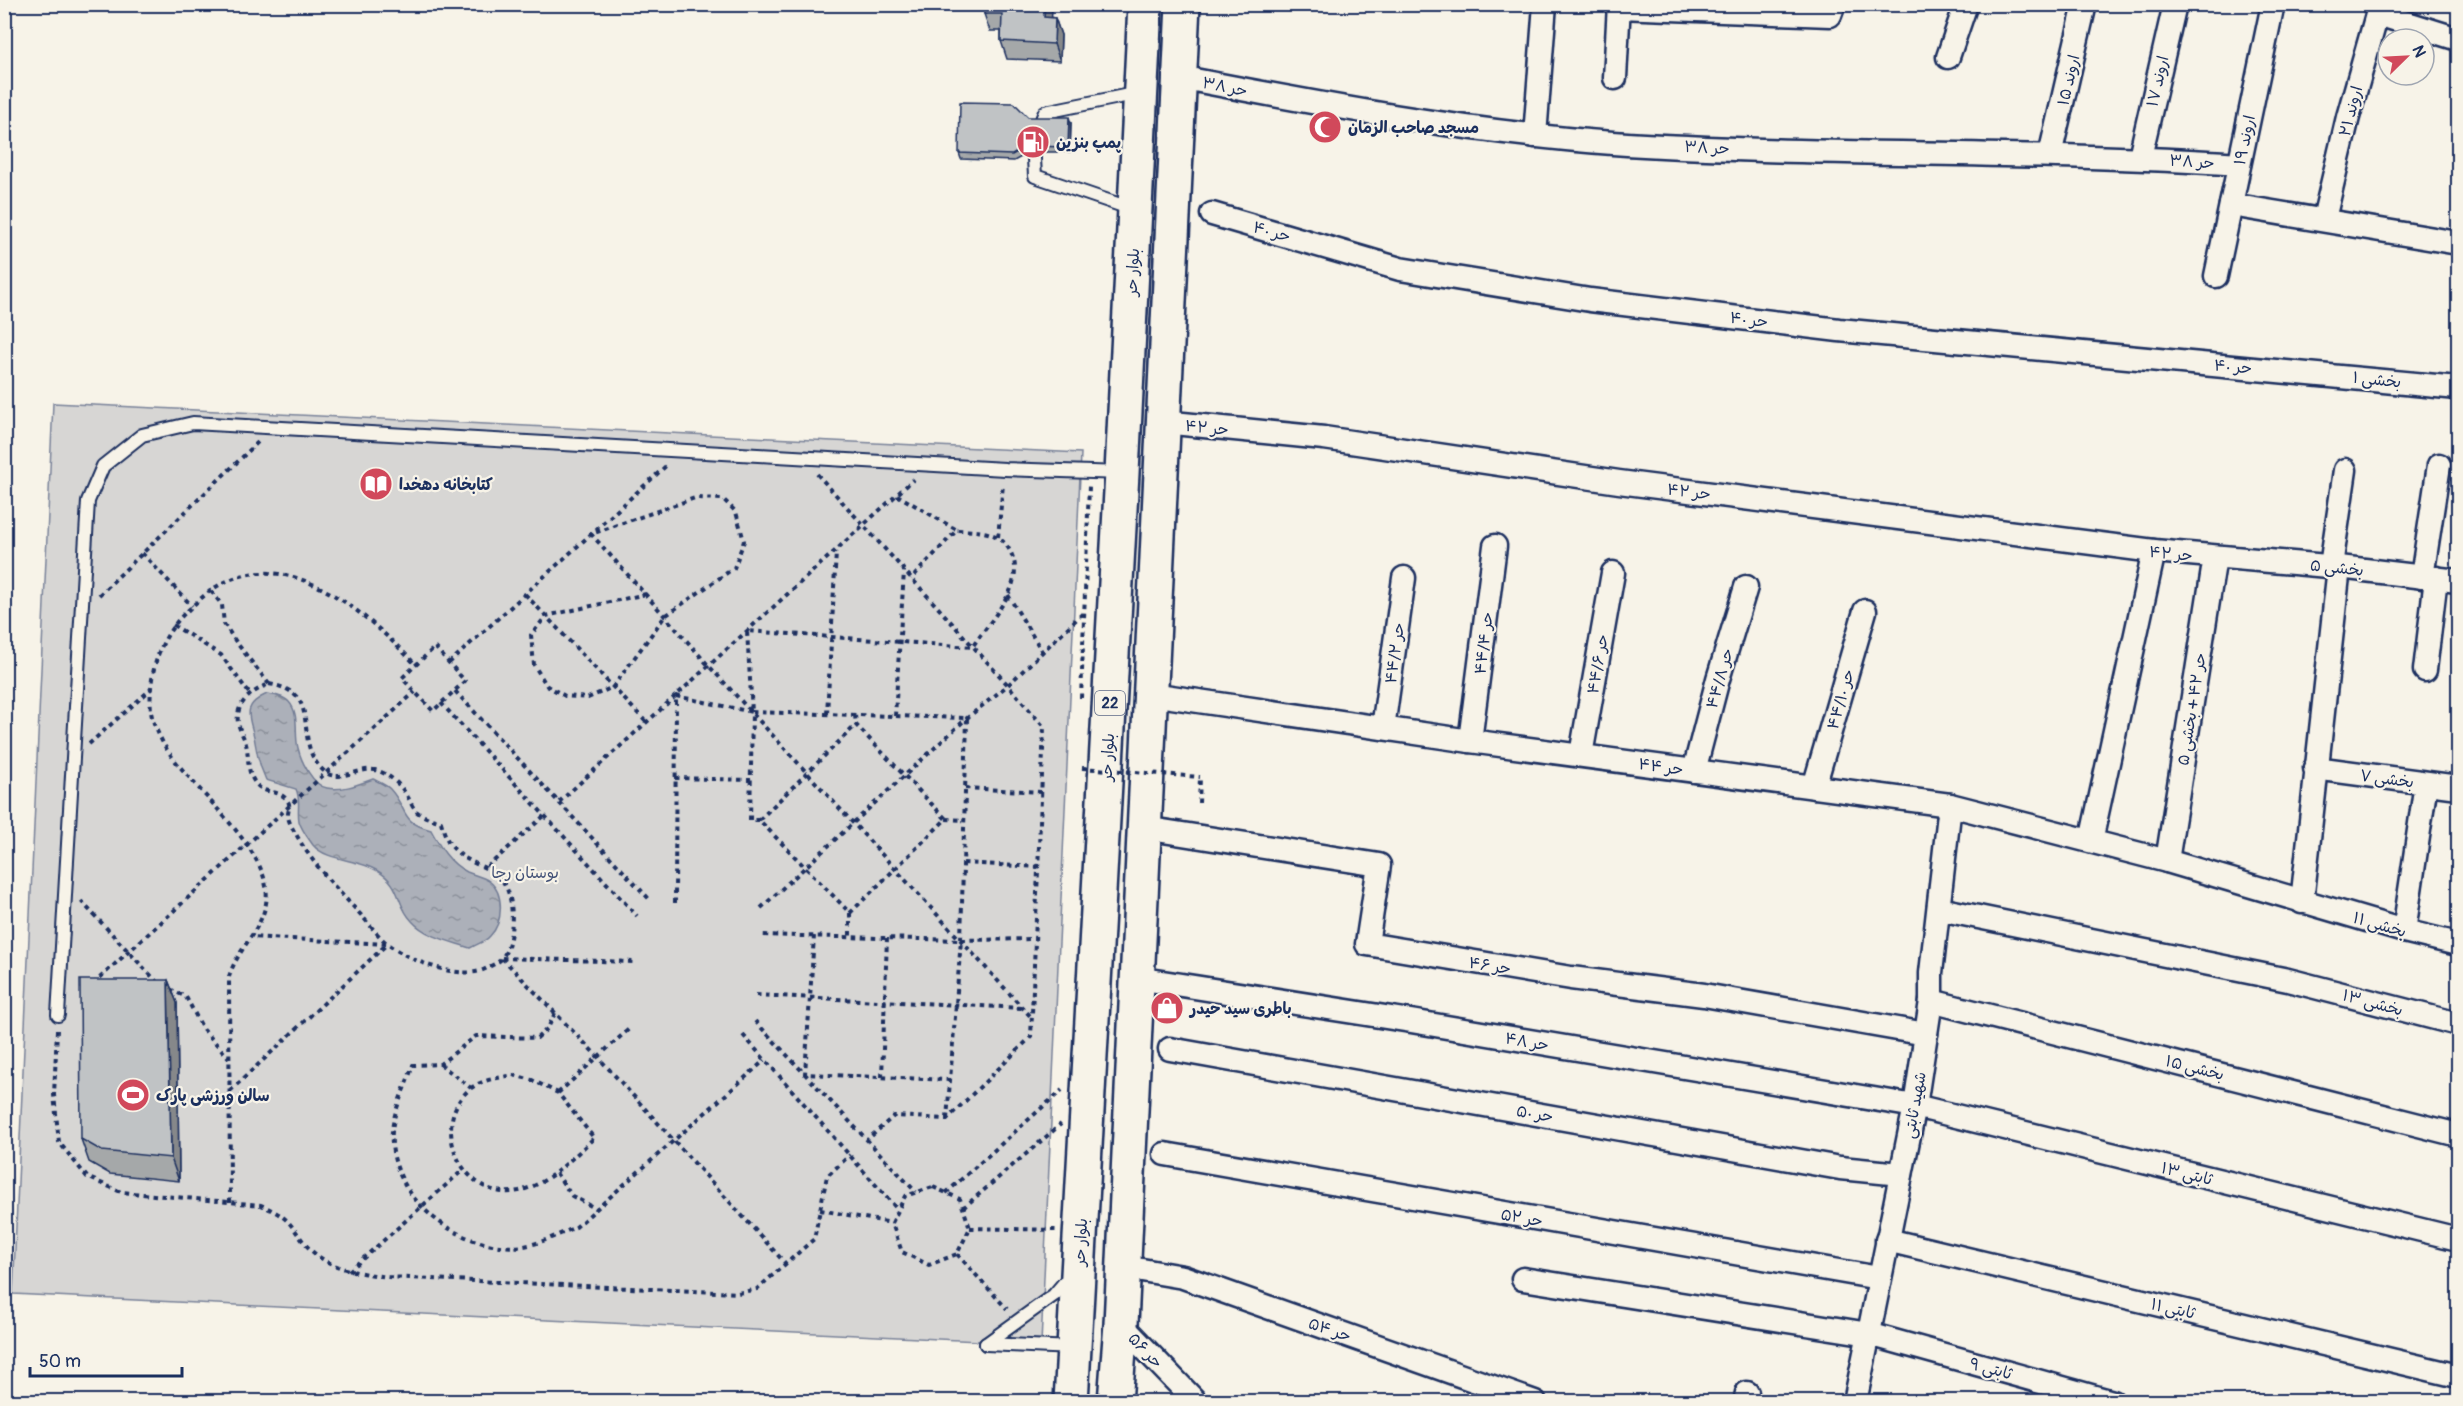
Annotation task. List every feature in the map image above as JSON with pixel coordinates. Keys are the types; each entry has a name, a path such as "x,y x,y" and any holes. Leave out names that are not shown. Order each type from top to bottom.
{"main road":[{"name":"بلوار حر","path":"1071,1401 1122,473 1145,4"},
{"name":"22","path":"1115,1401 1124,1267 1183,4"}],"street":[{"path":"1535,136 1545,4"},
{"path":"1948,57 1966,4"},
{"name":"اروند ۱۵","path":"2050,155 2085,4"},
{"name":"اروند ۱۷","path":"2140,157 2175,4"},
{"name":"اروند ۱۹","path":"2216,276 2273,4"},
{"path":"1615,78 1619,6 1832,10"},
{"path":"2379,9 2458,39"},
{"name":"اروند ۲۱","path":"2324,219 2348,117 2379,9"},
{"name":"حر ۳۸","path":"1179,77 1338,108 1535,136 1613,143 1847,153 2140,157 2239,164"},
{"path":"2231,205 2458,243"},
{"name":"حر ۴۰","path":"1212,214 1400,269 1590,300 1839,330 2295,371"},
{"name":"بخشی ۱","path":"2295,371 2458,387"},
{"name":"حر ۴۲","path":"1163,422 1324,438 1631,484 2216,557"},
{"path":"2425,670 2429,578 2439,465"},
{"path":"2302,902 2345,470"},
{"name":"حر ۴۴/۴","path":"1470,741 1495,546"},
{"path":"2091,842 2154,551"},
{"name":"بخشی ۵","path":"2216,557 2335,566 2458,581"},
{"name":"حر ۴۲ + بخشی ۵","path":"2167,861 2216,557"},
{"name":"حر ۴۴/۶","path":"1581,755 1613,573"},
{"name":"حر ۴۴/۲","path":"1383,728 1404,578"},
{"name":"حر ۴۴/۸","path":"1694,771 1718,679 1746,587"},
{"name":"حر ۴۴/۱۰","path":"1814,787 1864,611"},
{"name":"حر ۴۴","path":"1151,694 1470,741 1950,805 2167,861"},
{"name":"بخشی ۷","path":"2315,768 2458,787"},
{"path":"2404,931 2426,783"},
{"name":"شهید ثابتی","path":"1855,1401 1916,1106 1931,1001 1931,973 1950,805"},
{"name":"حر ۴۶","path":"1144,828 1379,865 1367,944 1570,978 1704,996 1926,1034"},
{"name":"بخشی ۱۱","path":"2167,861 2302,902 2458,944"},
{"name":"بخشی ۱۳","path":"1939,909 2288,980 2458,1024"},
{"name":"حر ۴۸","path":"1137,978 1411,1021 1916,1106"},
{"name":"بخشی ۱۵","path":"1931,1001 2458,1135"},
{"name":"حر ۵۰","path":"1170,1049 1840,1168 1901,1174"},
{"name":"ثابتی ۱۳","path":"1916,1106 2458,1239"},
{"name":"حر ۵۲","path":"1165,1154 1879,1278"},
{"name":"ثابتی ۱۱","path":"1887,1240 2458,1376"},
{"name":"حر ۵۴","path":"1124,1267 1183,1277 1535,1401"},
{"name":"ثابتی ۹","path":"1523,1279 1869,1334 2113,1401"},
{"name":"حر ۵۶","path":"1121,1324 1196,1401"}],"lane":[{"path":"1135,210 1035,176 1033,142 1045,112 1140,93"},
{"path":"58,1015 88,501 103,466 142,435 193,423 930,465 1122,473"},
{"path":"1074,1348 986,1344 1053,1295 1079,1265"}],"path":[{"path":"81,611 274,427"},
{"path":"449,663 684,451"},
{"path":"802,458 1044,727 1031,1037 947,1119 894,1116 867,1140"},
{"path":"559,802 930,465"},
{"path":"998,537 1005,469"},
{"path":"897,495 957,530 981,531 998,537 1010,547 1016,569 1008,595 972,647"},
{"path":"591,534 695,498 723,499 736,512 744,541 734,568 665,616 613,687 588,698 565,696 547,686 534,665 531,635 546,616 646,594"},
{"path":"911,579 957,530"},
{"path":"591,534 1032,1018"},
{"path":"827,714 836,551"},
{"path":"142,553 192,606"},
{"path":"895,716 904,571"},
{"path":"230,1202 229,977 232,964 260,923 267,903 267,888 256,856 169,752 159,736 151,712 152,689 159,647 173,625 192,606 222,583 252,573 273,573 306,581 340,598 382,630 416,664"},
{"path":"211,591 222,605 224,624 269,684"},
{"path":"525,594 647,723"},
{"path":"1008,595 1042,653"},
{"path":"761,908 967,718 1008,685 1084,611"},
{"path":"173,625 221,655 250,693"},
{"path":"747,631 972,647"},
{"path":"747,631 752,712 750,819 759,820 850,913 850,937"},
{"path":"435,647 465,681 433,711 402,678 416,664 435,647"},
{"path":"502,958 509,938 510,903 506,887 487,867 456,851 447,839 441,822 426,818 415,810 400,785 390,777 375,770 362,770 334,776 327,773 306,744 304,710 297,694 284,686 269,684 250,693 241,706 238,722 247,748 246,759 249,772 260,787 281,794 290,806 288,818 308,853 387,944 423,962 462,973 484,970 502,958 634,962"},
{"path":"73,758 152,689"},
{"path":"455,691 651,901"},
{"path":"416,692 58,1015 54,1095 59,1142 87,1178 121,1192 261,1204 281,1214 297,1229 307,1245 327,1261 348,1272 388,1277 738,1293 757,1289 814,1239 826,1176 850,1155"},
{"path":"676,696 752,712 967,718"},
{"path":"675,903 676,696"},
{"path":"441,703 637,916"},
{"path":"855,715 856,725 946,819 964,820"},
{"path":"947,1119 962,940 967,718"},
{"path":"759,820 856,725"},
{"path":"1082,768 1200,777 1198,803"},
{"path":"675,778 751,780"},
{"path":"965,788 1041,792"},
{"path":"487,867 544,816"},
{"path":"850,913 946,819"},
{"path":"963,862 1038,867"},
{"path":"66,885 159,984"},
{"path":"760,934 962,940 1035,939"},
{"path":"251,936 387,944"},
{"path":"805,1074 814,936"},
{"path":"882,1077 887,938"},
{"path":"230,1090 387,944"},
{"path":"502,958 598,1057 786,1264"},
{"path":"168,988 186,997 203,1029 229,1058"},
{"path":"756,995 1023,1008"},
{"path":"555,1013 548,1029 537,1038 476,1036 440,1064 413,1065 392,1131 395,1160 409,1192 443,1225 466,1238 496,1245 524,1246 549,1239 576,1227 765,1060"},
{"path":"755,1021 916,1192"},
{"path":"558,1093 630,1028"},
{"path":"743,1035 898,1210"},
{"path":"440,1064 471,1088"},
{"path":"805,1074 950,1080"},
{"path":"513,1075 532,1080 558,1093 594,1138 556,1173 519,1191 497,1191 477,1183 463,1170 452,1138 453,1116 463,1097 471,1088 490,1079 513,1075"},
{"path":"946,1193 1064,1088"},
{"path":"963,1208 1062,1123"},
{"path":"348,1272 463,1170"},
{"path":"556,1173 572,1196 597,1209"},
{"path":"933,1186 960,1199 970,1228 957,1254 929,1264 902,1252 892,1223 905,1196 916,1192 933,1186"},
{"path":"820,1209 892,1223"},
{"path":"970,1228 1057,1230"},
{"path":"957,1254 1018,1321"}],"green space":[{"name":"بوستان رجا","path":"53,403 1081,453 1041,1344 13,1294"}],"water":[{"path":"267,694 284,698 292,707 296,718 300,753 308,772 317,783 327,788 339,789 373,779 384,785 396,796 409,819 431,830 455,864 494,886 500,900 500,916 498,924 488,938 470,948 424,931 407,915 395,888 385,876 369,866 326,854 313,845 299,821 296,789 266,780 259,761 249,715 252,704"}],"building":[{"path":"984,4 1045,4 1044,17 1055,18 1054,44 1001,41 1002,14 984,14"},
{"path":"960,102 1014,103 1028,117 1069,117 1068,147 1028,146 1012,155 959,153"},
{"name":"سالن ورزشی پارک","path":"80,980 168,980 171,1158 102,1151 81,1139"}],"place":[{"name":"مسجد صاحب الزمان","path":"1325,127"},
{"name":"پمپ بنزین","path":"1033,142"},
{"name":"کتابخانه دهخدا","path":"376,484"},
{"name":"باطری سید حیدر","path":"1167,1008"},
{"name":"سالن ورزشی پارک","path":"133,1095"}]}
